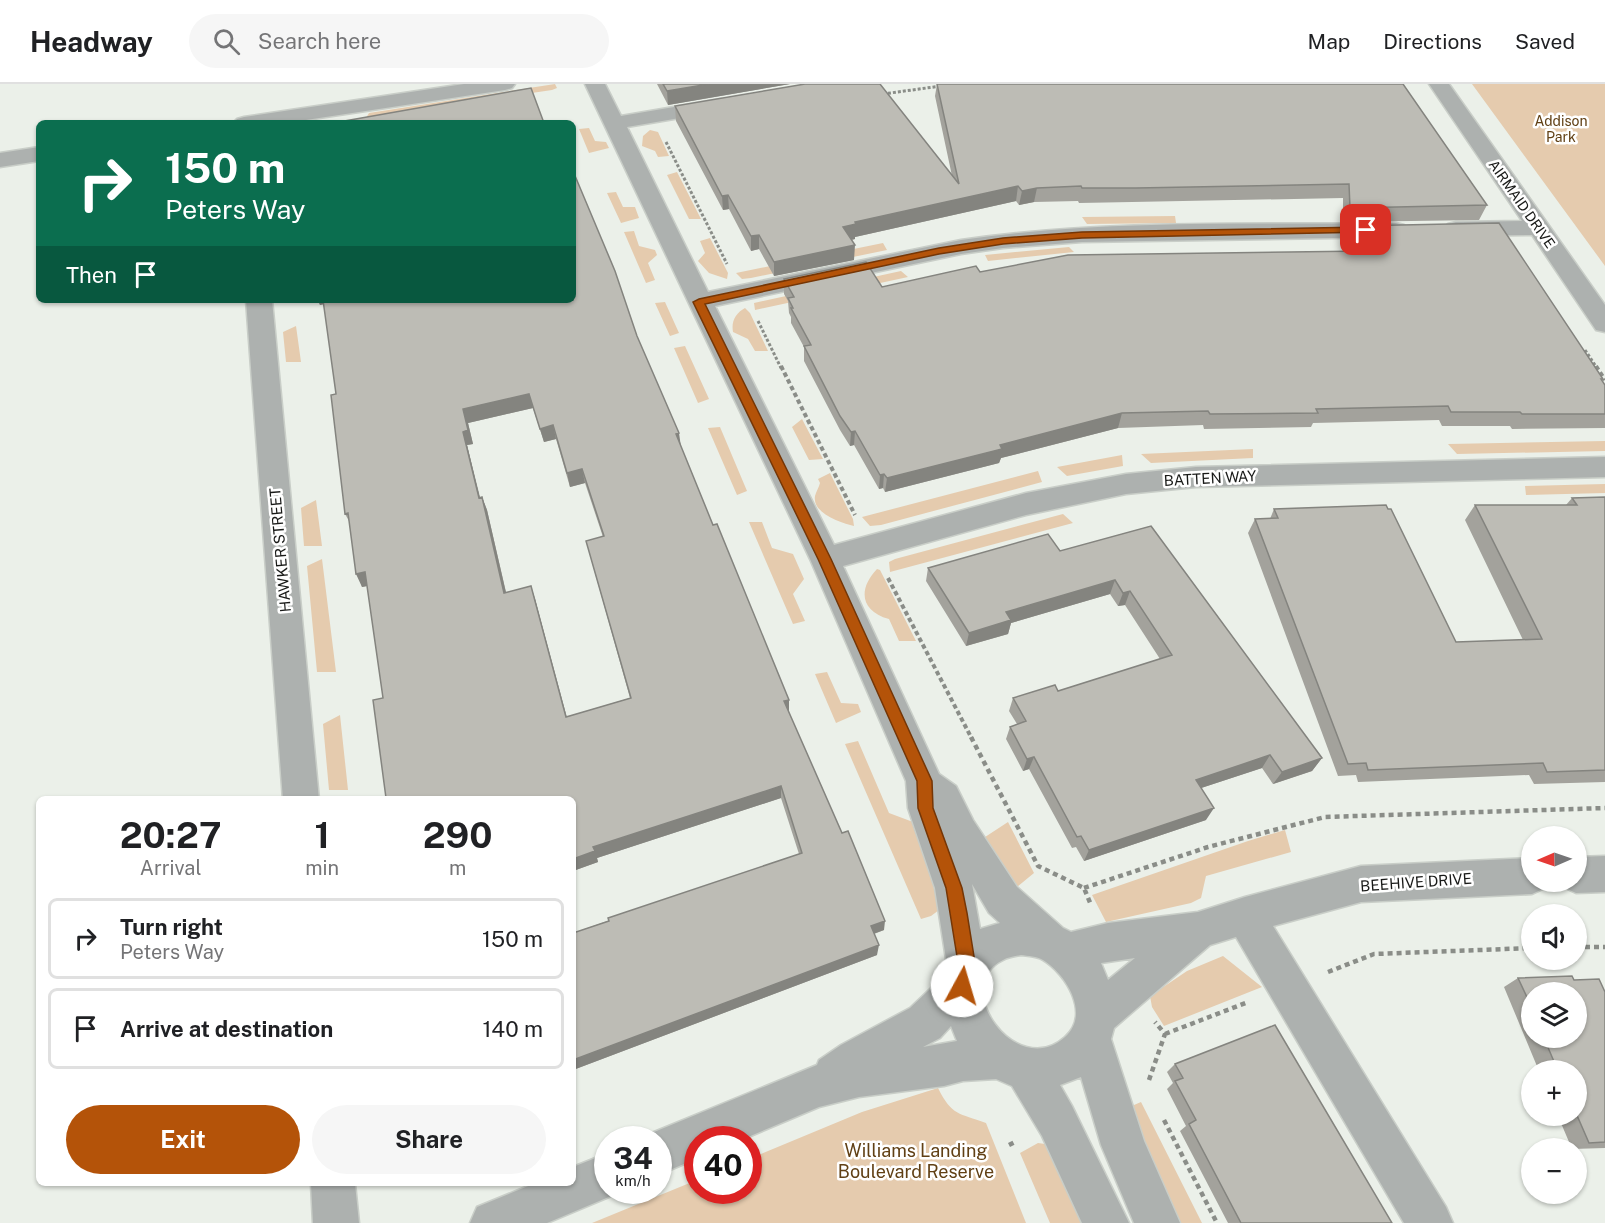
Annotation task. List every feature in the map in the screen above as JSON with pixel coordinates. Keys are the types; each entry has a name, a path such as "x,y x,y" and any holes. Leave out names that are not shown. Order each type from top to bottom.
{"street":[{"path":"264,120 506,84"},
{"path":"595,84 825,559 924,781 926,808 954,888 965,978 963,1006 970,1026 981,1043 1012,1063 1057,1121 1106,1223"},
{"name":"AIRMAID DRIVE","path":"1439,84 1605,324"},
{"path":"615,123 745,101"},
{"path":"0,160 36,154"},
{"path":"699,302 961,247 1043,237 1538,228"},
{"name":"HAWKER STREET","path":"259,303 301,796"},
{"name":"BATTEN WAY","path":"825,559 1026,504 1126,484 1196,477 1605,467"},
{"path":"924,781 943,797 960,832 1003,900 1076,960 1090,980 1093,1027 1123,1145 1157,1223"},
{"path":"1587,875 1605,874"},
{"name":"BEEHIVE DRIVE","path":"1058,947 1198,931 1245,915 1361,884 1521,877"},
{"path":"1245,915 1430,1223"},
{"name":"BEEHIVE DRIVE","path":"1093,1027 1130,989 1198,931"},
{"path":"818,1086 856,1060 925,1023 965,978 974,957 994,941 1021,936 1058,947"},
{"path":"672,1147 818,1086 859,1076 944,1065 963,1060 1012,1063 1041,1069 1070,1060 1081,1051 1093,1027"},
{"path":"493,1223 594,1181"},
{"path":"333,1186 336,1223"}],"path":[{"path":"878,94 942,86"},
{"path":"652,117 731,272 744,292 871,546"},
{"path":"899,574 888,577 1038,866 1084,888 1108,942"},
{"path":"1084,888 1208,847 1325,817 1605,808"},
{"path":"1587,947 1605,946"},
{"path":"1147,1086 1165,1035 1374,954 1521,948"},
{"path":"1130,989 1165,1035"}],"green space":[{"path":"555,84 557,88 552,90 366,118 369,113"},
{"name":"Addison Park","path":"1472,84 1605,84 1605,266"},
{"path":"589,128 595,141 606,142 609,148 589,153 579,129"},
{"path":"650,130 658,132 669,156 658,157 655,151 642,146 643,136"},
{"path":"677,172 701,219 689,219 667,175"},
{"path":"616,192 623,207 635,207 639,218 621,223 607,193"},
{"path":"1175,216 1176,223 1087,224 1082,217"},
{"path":"634,231 639,246 655,250 657,255 648,263 655,280 646,283 624,232"},
{"path":"710,238 728,273 727,279 709,273 698,261 705,253 700,241"},
{"path":"883,243 887,250 751,278 742,279 736,273"},
{"path":"1069,247 1074,252 988,261 985,255"},
{"path":"901,271 908,277 755,310 754,303"},
{"path":"665,302 679,333 670,336 655,303"},
{"path":"745,308 750,313 768,351 755,351 748,339 733,332 735,318"},
{"path":"296,326 301,362 286,362 283,332"},
{"path":"685,346 709,399 698,403 674,348"},
{"path":"802,419 823,459 809,460 792,427"},
{"path":"720,427 747,491 737,495 708,428"},
{"path":"1605,441 1605,451 1457,454 1448,444"},
{"path":"1253,449 1253,458 1151,463 1141,454"},
{"path":"1122,455 1123,466 1067,476 1057,467"},
{"path":"1038,471 1042,482 881,525 870,526 862,517"},
{"path":"830,473 853,519 854,526 829,517 818,508 815,502 820,483 818,479"},
{"path":"1605,484 1605,493 1526,495 1525,486"},
{"path":"316,500 322,546 304,546 301,508"},
{"path":"1063,514 1073,523 890,572 889,562 895,559"},
{"path":"749,522 762,522 772,548 793,554 804,579 793,594 805,621 793,624"},
{"path":"322,559 336,672 317,672 307,566"},
{"path":"877,569 880,570 916,641 899,641 889,619 872,611 867,605 865,592 867,584"},
{"path":"827,672 841,703 858,704 861,712 836,723 815,674"},
{"path":"340,715 348,790 329,790 323,724"},
{"path":"858,741 889,813 913,822 927,859 939,910 931,916 921,919 845,744"},
{"path":"1008,822 1034,873 1017,887 982,839"},
{"path":"1285,830 1291,852 1206,876 1201,898 1191,903 1106,922 1092,895 1248,841"},
{"path":"1223,956 1262,987 1164,1026 1152,1007 1150,996 1187,971"},
{"name":"Williams Landing Boulevard Reserve","path":"938,1088 952,1109 986,1123 1026,1223 592,1223 638,1204 672,1204 672,1190 684,1185 684,1204 762,1204 762,1154 862,1112"},
{"path":"1141,1102 1202,1223 1179,1223 1129,1113 1134,1105"},
{"path":"1038,1143 1045,1144 1081,1223 1050,1223 1020,1153"}],"building":[{"path":"663,84 709,84 667,91"},
{"path":"805,84 880,84 959,184 937,84 1403,84 1487,205 1350,208 1349,184 1136,188 1082,188 1081,186 1022,191 1018,186 855,222 856,224 843,227 855,245 774,262 759,235 751,236 728,195 722,196 675,106"},
{"path":"531,88 543,120 350,120"},
{"path":"576,178 615,271 637,336 679,433 676,434 713,525 717,524 789,700 784,701 842,833 848,831 885,921 871,926 879,945 576,1059 576,932 609,921 608,918 802,853 781,786 593,847 595,851 576,858 576,796 386,796 373,700 383,698 365,572 356,574 348,513 345,514 331,395 336,394 323,303 576,303","holes":["529,394 540,429 553,425 567,473 582,469 604,536 586,541 631,698 566,717 531,586 504,593 482,497 479,498 463,432 468,430 463,409"]},
{"path":"1499,223 1603,379 1601,379 1605,385 1605,414 1451,412 1448,406 1316,409 1318,413 1210,414 1208,411 1122,413 1000,445 1002,449 887,478 884,474 880,475 855,431 851,432 840,416 804,346 811,345 791,308 793,308 788,298 794,297 784,279 866,262 882,287 976,266 980,272 1068,255 1365,251 1352,226"},
{"path":"1605,497 1605,770 1547,772 1543,763 1368,770 1366,763 1348,764 1255,519 1278,518 1274,509 1386,505 1388,509 1391,509 1456,642 1542,639 1475,505 1577,505 1572,498"},
{"path":"1151,526 1322,758 1282,772 1270,755 1196,780 1214,808 1089,850 1081,836 1077,837 1034,757 1027,759 1010,727 1026,721 1013,698 1055,685 1058,691 1172,655 1130,591 1123,593 1115,580 1006,612 1011,620 969,633 928,568 1048,534 1060,551"},
{"path":"1572,976 1574,980 1599,979 1605,992 1605,1142 1589,1143 1582,1126 1587,1126 1587,1060 1553,1060 1548,1048 1587,1048 1587,982 1521,982 1521,984 1518,978"},
{"path":"1275,1025 1392,1223 1241,1223 1189,1124 1196,1120 1175,1081 1183,1078 1175,1064"}],"route":[{"path":"962,986 967,969 954,888 926,808 924,781 825,559 699,302 939,251 1003,241 1082,235 1366,230"}]}
